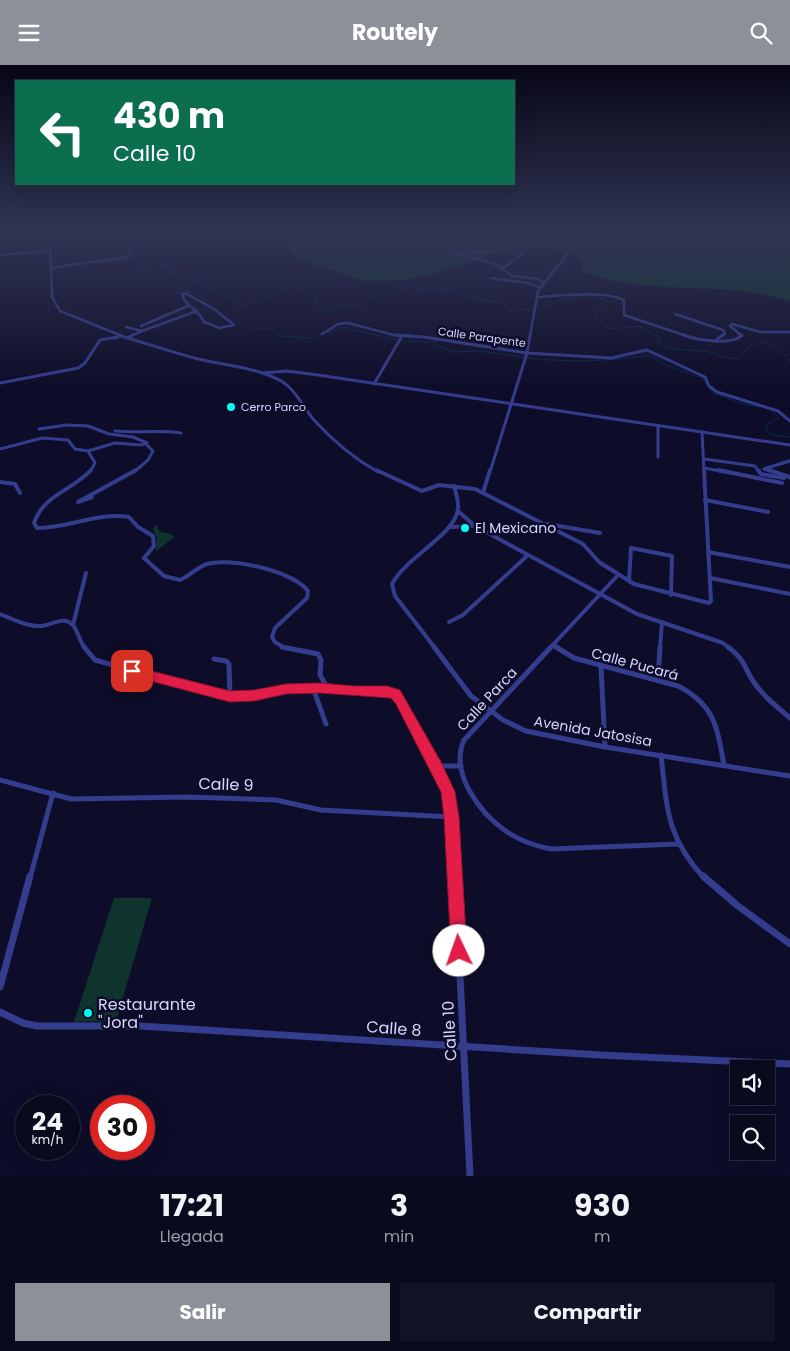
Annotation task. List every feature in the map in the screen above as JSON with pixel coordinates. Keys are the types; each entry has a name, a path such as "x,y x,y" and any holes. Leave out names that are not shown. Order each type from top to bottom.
{"street":[{"path":"52,284 52,297 59,310 126,338 200,359 231,363 260,373 288,386 314,420 337,442 378,472 422,491 439,485 472,488 583,544 595,559 618,575 641,587 710,603 702,432"},
{"path":"530,284 539,287"},
{"path":"483,493 527,353 539,287 543,284"},
{"path":"187,293 202,301 204,305 214,309 215,312 234,325 220,327 210,325 204,322 197,311 188,306 182,294 187,293"},
{"path":"537,297 594,295 622,299 624,300 624,315 706,341 743,336 730,326 732,325 760,332 789,333"},
{"path":"140,326 188,306"},
{"path":"0,383 78,368 85,363 100,340 110,337 126,338 197,311"},
{"path":"675,314 724,331 721,337 706,341"},
{"path":"150,322 158,325"},
{"name":"Calle Parapente","path":"322,334 338,324 348,323 402,336 424,337 527,353 611,358 643,350 656,353 669,362 705,377 709,386 717,392 778,411 790,421"},
{"path":"126,327 142,331"},
{"path":"374,384 402,336"},
{"path":"260,373 287,371 790,445"},
{"path":"39,429 70,425 88,426 140,439 153,451 147,460 122,480 107,485 78,502 92,497"},
{"path":"100,425 106,432"},
{"path":"658,425 658,457"},
{"path":"106,432 117,430 134,433 158,430 181,433"},
{"path":"0,449 25,441 58,437 70,441 75,449 88,451 115,443 146,444"},
{"path":"88,451 95,463 91,471 57,493 45,504 35,518 37,528 51,528 77,523 96,516 126,516 153,536 154,545 144,558 152,562 158,572 165,577 177,580 184,579 204,565 226,561 298,580 307,588 307,598 275,628 272,637 277,644 285,648 318,654 320,675 328,689"},
{"path":"704,459 757,466 761,473 784,478"},
{"path":"790,461 764,469 790,477"},
{"path":"705,468 782,483"},
{"path":"0,482 15,484 20,493"},
{"path":"454,487 459,512 475,526 638,614 719,641 737,652 765,696 790,719"},
{"path":"705,500 768,512"},
{"name":"Avenida Jatosisa","path":"459,512 450,528 398,572 392,584 393,592 471,696 490,712 526,731 605,747 790,776"},
{"path":"543,523 600,533"},
{"path":"450,528 462,525 475,526"},
{"path":"629,581 631,548 672,556 671,595"},
{"path":"708,552 790,567"},
{"path":"449,622 463,615 528,555"},
{"path":"0,614 41,626 64,621 74,625 86,573"},
{"name":"Calle Parca","path":"618,575 462,742 460,751 461,766 468,790 481,811 522,842 538,848 678,844"},
{"path":"710,578 790,594"},
{"path":"658,680 662,622"},
{"name":"Calle 10","path":"74,625 79,641 95,660 230,696 254,696 286,689 312,688 355,692 387,691 395,694 400,700 448,792 452,817 470,1176"},
{"name":"Calle Pucará","path":"553,645 574,658 601,667 658,680 692,692 711,709 716,719 724,765"},
{"path":"214,659 226,661 229,664 230,696"},
{"path":"601,667 605,747"},
{"path":"312,688 326,724"},
{"path":"661,755 670,823 678,844 708,882 790,944"},
{"path":"436,766 461,766"},
{"name":"Calle 9","path":"0,780 78,799 187,797 276,800 321,810 452,817"},
{"path":"0,987 53,793"},
{"name":"Calle 8","path":"0,1012 23,1023 37,1026 140,1026 790,1064"}],"green space":[{"path":"634,284 790,284 790,301 745,291"},
{"path":"156,525 160,532 171,534 175,537 156,551 157,539 153,528"},
{"path":"114,898 152,898 116,1021 74,1022"}],"waterway":[{"path":"150,284 156,287"},
{"path":"190,284 194,284"},
{"path":"217,284 215,290 227,297 234,297 240,306 244,306 254,299 266,300 268,294 276,294 277,290 290,285 318,296 314,309 335,312 334,306 337,304 363,304 374,296 400,292 408,285 421,289 450,290 465,296 505,304 508,311 534,309"},
{"path":"171,293 196,291 196,295 206,301 206,304"},
{"path":"537,308 572,297 594,297 609,302 594,316 611,329 639,326 662,339 657,342 669,348 713,353 736,358 754,344 766,343 777,347 790,361"},
{"path":"230,320 252,330 266,328 275,331 278,336 311,338 342,327 398,340"},
{"path":"402,341 436,342 438,346 453,352 479,351 524,357"},
{"path":"528,358 590,361 651,355 663,364 702,378 713,393 746,405 760,407"},
{"path":"771,410 779,418 767,424 766,430 772,435 790,437"},
{"path":"760,469 790,459"},
{"path":"785,478 790,479"}],"place":[{"name":"Cerro Parco","path":"231,407"},
{"name":"El Mexicano","path":"465,528"},
{"name":"Restaurante \"Jora\"","path":"88,1013"}],"route":[{"path":"132,671 230,696 254,696 286,689 320,688 355,692 387,691 395,694 436,766 448,792 452,817 459,951"}]}
